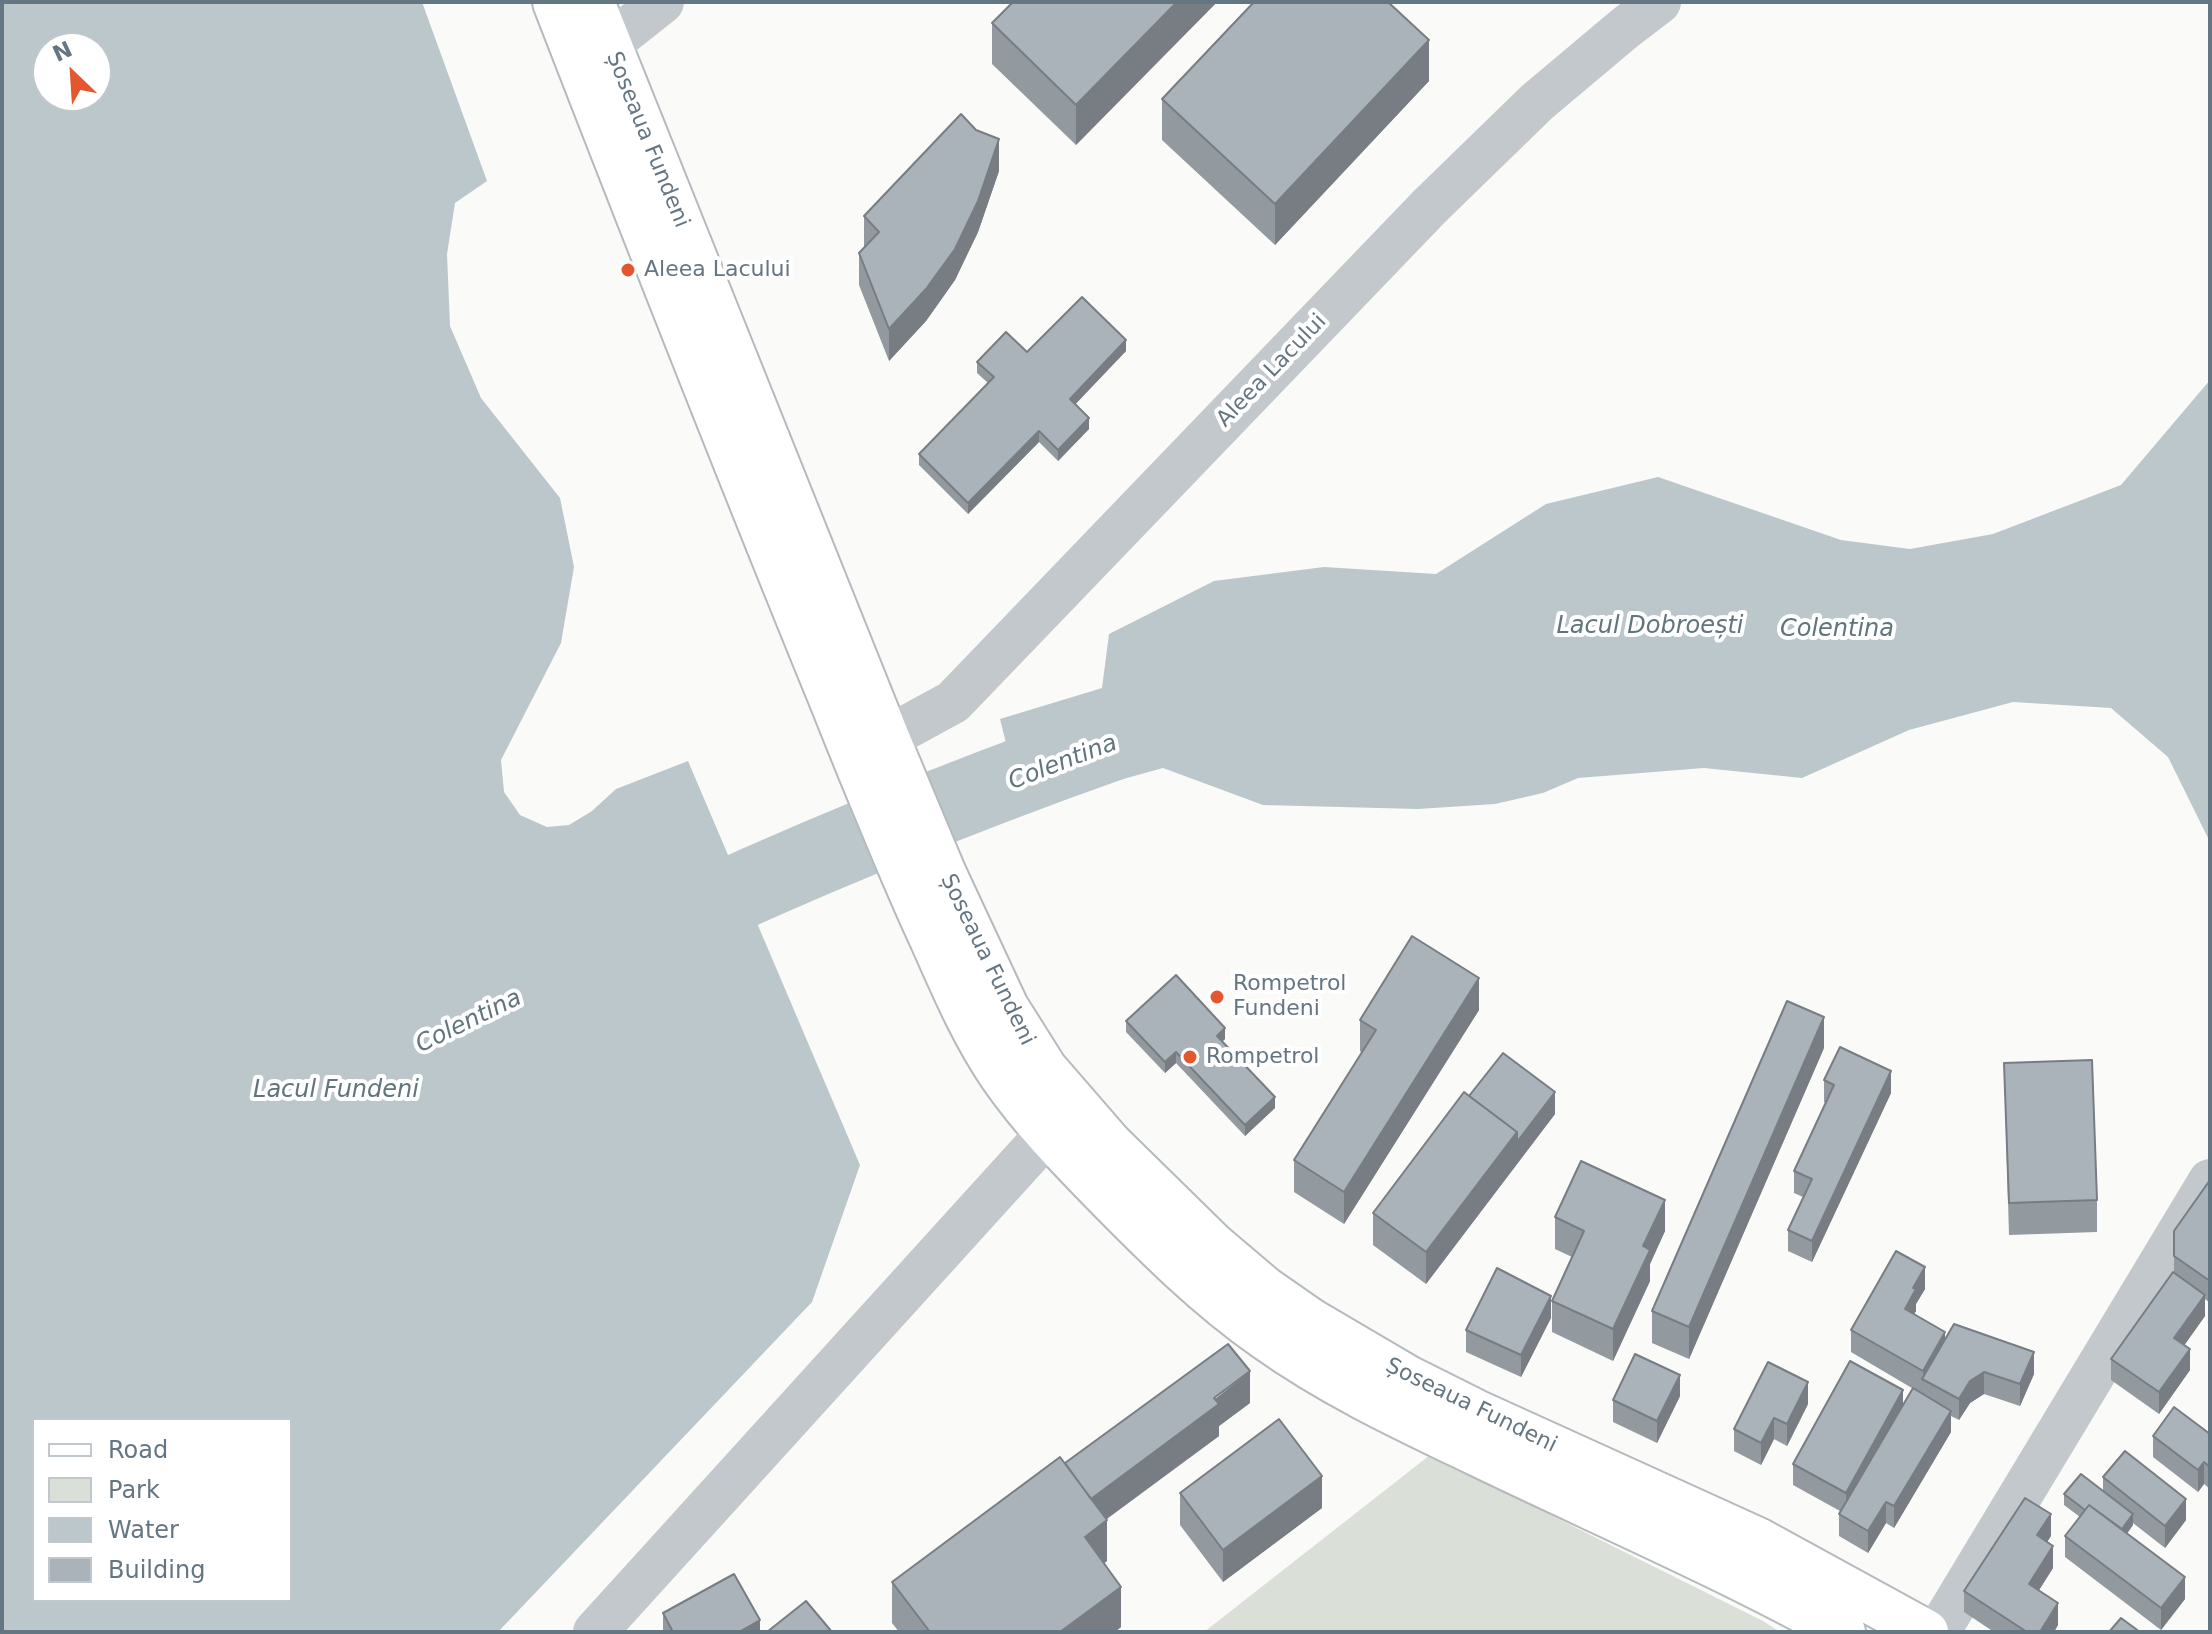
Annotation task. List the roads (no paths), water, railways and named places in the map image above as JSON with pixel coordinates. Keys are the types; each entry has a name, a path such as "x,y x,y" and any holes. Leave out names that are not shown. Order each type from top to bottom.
{"main road":[{"name":"Șoseaua Fundeni","path":"555,2 594,54 877,747 908,888 990,1018 1045,1069 1110,1144 1212,1244 1265,1289 1311,1321 1408,1378 1758,1540 1926,1632"},
{"name":"Șoseaua Fundeni","path":"592,2 594,54"},
{"name":"Șoseaua Fundeni","path":"990,1018 1003,1077 1048,1133 1193,1280 1267,1340 1380,1407 1737,1575 1843,1632"}],"street":[{"path":"594,54 662,2"},
{"name":"Aleea Lacului","path":"877,747 953,702 1430,206 1537,102 1659,2"},
{"path":"595,1632 1048,1133"},
{"path":"1938,1632 2210,1181"}],"water":[{"name":"Lacul Fundeni","path":"2,2 422,2 487,181 455,203 447,254 450,326 481,398 560,498 574,567 561,643 501,760 504,792 520,815 547,827 569,825 592,811 616,789 688,761 860,1165 812,1302 498,1632 2,1632"},
{"name":"Lacul Dobroești","path":"2210,380 2210,842 2168,757 2111,708 2013,702 1909,730 1802,778 1704,768 1578,778 1543,793 1495,804 1418,809 1263,805 1163,768 1022,807 1000,719 1102,688 1109,634 1214,581 1324,567 1436,574 1546,504 1658,477 1841,540 1910,549 1993,534 2121,485"}],"waterway":[{"name":"Colentina","path":"647,934 878,832 1114,742"}],"place":[{"name":"Aleea Lacului","path":"628,270"},
{"name":"Rompetrol Fundeni","path":"1217,997"},
{"name":"Rompetrol","path":"1190,1057"}]}
